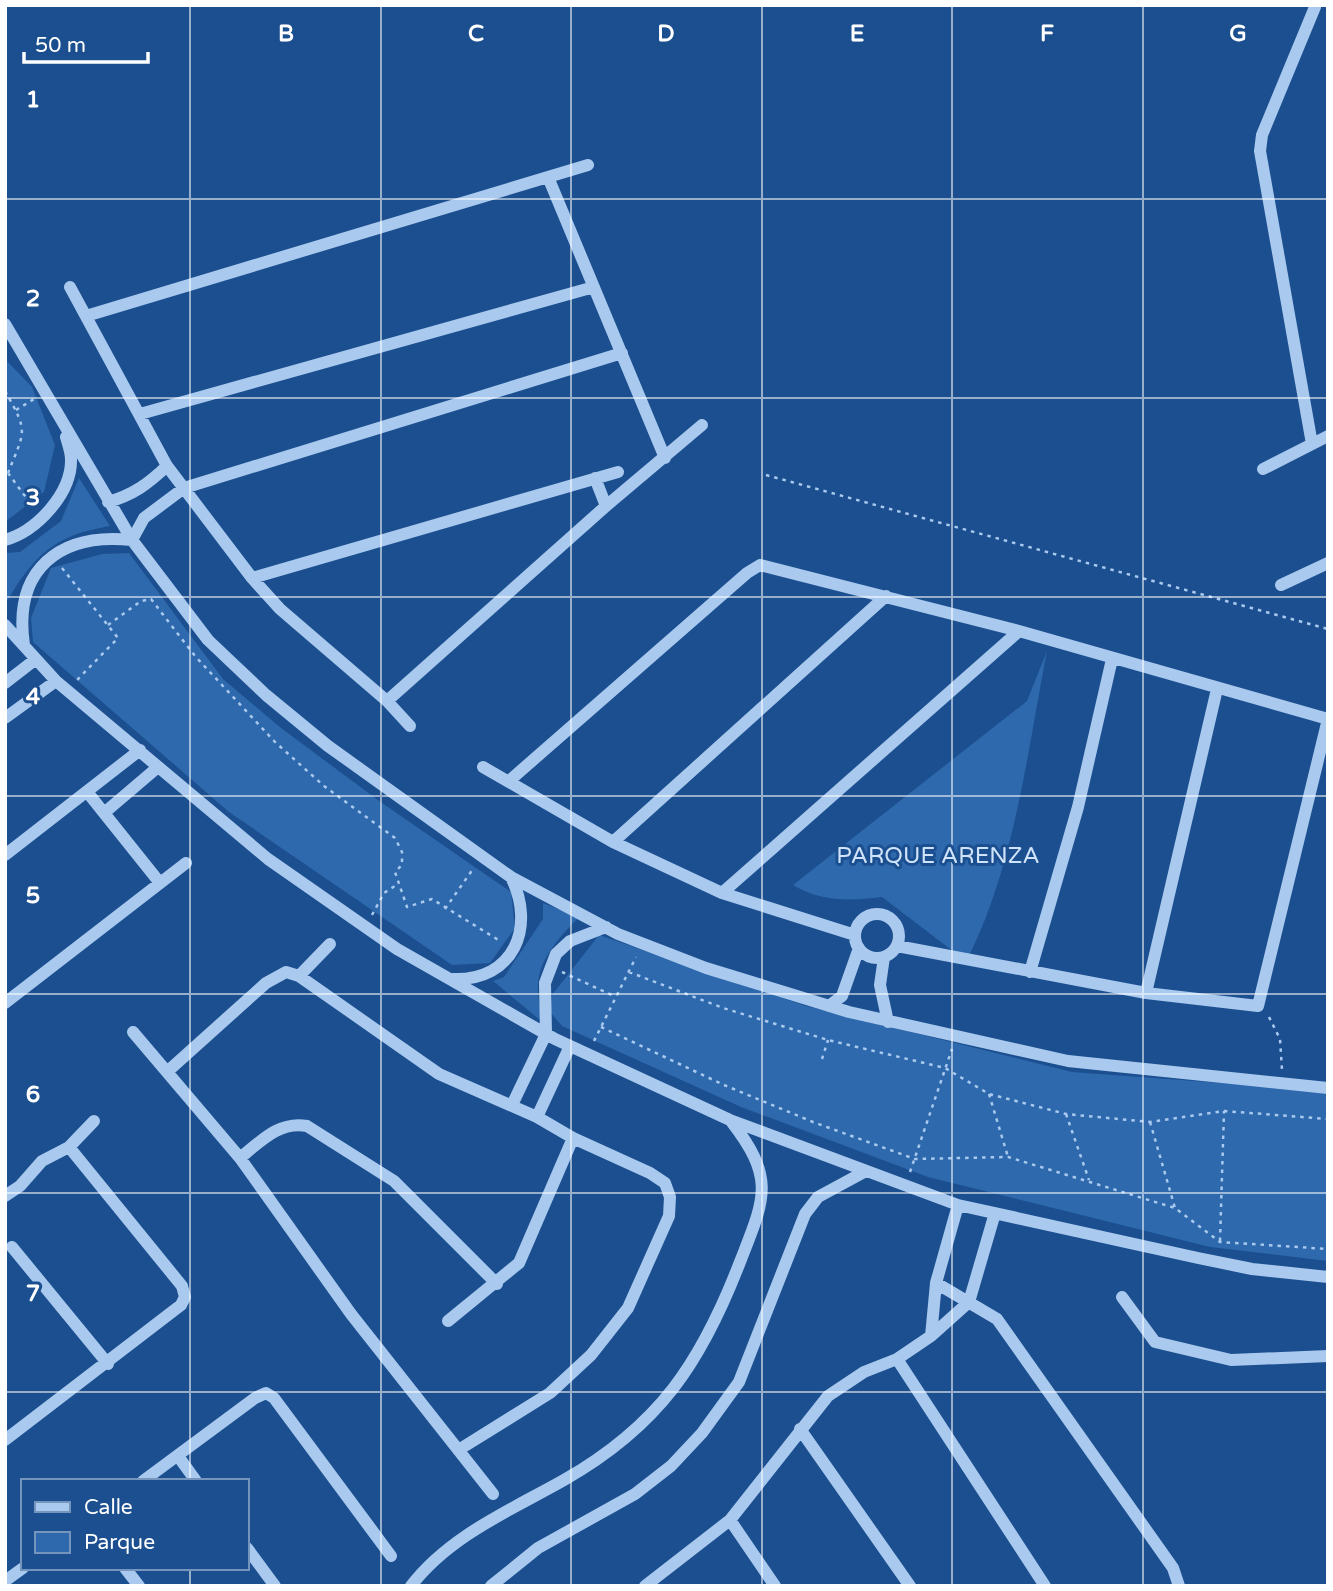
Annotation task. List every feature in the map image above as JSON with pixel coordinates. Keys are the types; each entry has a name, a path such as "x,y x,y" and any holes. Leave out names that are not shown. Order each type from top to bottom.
{"street":[{"path":"1312,444 1259,151 1262,135 1315,7"},
{"path":"86,316 588,165"},
{"path":"548,177 665,458"},
{"path":"70,287 167,466 252,578 280,609 387,701 410,726"},
{"path":"139,414 594,287"},
{"path":"5,324 132,540 208,640 266,695 328,746 511,877 606,927 706,968 888,1022 1068,1061 1328,1088"},
{"path":"132,540 144,518 184,488 622,353"},
{"path":"5,540 42,519 62,492 71,460 63,425"},
{"path":"387,701 606,506 702,425"},
{"path":"1263,469 1328,436"},
{"path":"108,502 145,487 167,466"},
{"path":"252,578 618,472"},
{"path":"595,478 606,506"},
{"path":"24,646 20,620 25,594 37,571 53,556 79,541 105,537 132,540"},
{"path":"1281,585 1328,563"},
{"path":"509,781 747,573 760,565 1018,631 1328,719 1258,1006 1146,993 897,946"},
{"path":"1309,572 1328,578"},
{"path":"612,842 886,596"},
{"path":"5,625 56,681 268,859 365,928 432,971 453,979 570,1046 730,1120 958,1205 1252,1269 1328,1277"},
{"path":"722,893 1018,631"},
{"path":"5,683 36,659"},
{"path":"1030,972 1078,807 1112,659"},
{"path":"5,718 56,681"},
{"path":"1146,993 1217,689"},
{"path":"5,855 140,751"},
{"path":"104,813 158,767"},
{"path":"483,767 612,842 722,893 855,935"},
{"path":"88,793 160,883"},
{"path":"5,1003 186,863"},
{"path":"453,979 479,977 504,962 515,949 522,927 522,903 511,877"},
{"path":"884,957 866,955 859,948 855,935 862,919 879,914 894,921 900,937 897,946 884,957 880,985 888,1022"},
{"path":"512,1105 546,1034 544,994 550,966 556,954 570,941 606,927"},
{"path":"299,976 330,944"},
{"path":"829,1006 842,996 859,948"},
{"path":"168,1071 275,975 286,972 299,976 439,1074 537,1117 573,1138 650,1173 665,1183 670,1196 668,1216 628,1308 591,1355 550,1393 460,1449"},
{"path":"133,1032 240,1158 351,1314 493,1494"},
{"path":"537,1117 570,1046"},
{"path":"411,1586 441,1555 493,1518 565,1479 624,1441 659,1407 692,1366 729,1290 764,1192 760,1169 750,1146 730,1120"},
{"path":"5,1196 20,1186 42,1161 69,1147 94,1121"},
{"path":"240,1158 283,1126 292,1123 307,1126 394,1181 497,1284"},
{"path":"448,1321 497,1284 519,1263 573,1138"},
{"path":"5,1440 108,1364 181,1305 185,1297 182,1286 69,1147"},
{"path":"498,1584 538,1548 635,1494 671,1466 702,1433 739,1382 805,1214 818,1197 866,1171"},
{"path":"931,1336 936,1283 958,1205"},
{"path":"645,1586 730,1520 828,1396 864,1371 897,1359 931,1336 969,1301 995,1213"},
{"path":"12,1247 108,1364"},
{"path":"936,1283 997,1319 1173,1568 1179,1586"},
{"path":"1122,1297 1155,1342 1231,1360 1328,1356"},
{"path":"897,1359 1045,1586"},
{"path":"147,1479 254,1398 266,1393 274,1398 391,1556"},
{"path":"800,1429 910,1586"},
{"path":"178,1456 195,1479"},
{"path":"730,1520 775,1586"},
{"path":"248,1549 275,1586"},
{"path":"5,1581 21,1569"},
{"path":"127,1570 139,1586"}],"path":[{"path":"5,391 23,422 24,432 6,473 42,519"},
{"path":"16,410 44,393"},
{"path":"766,475 1328,629"},
{"path":"53,556 118,638 86,670"},
{"path":"108,625 141,601 151,600 195,656 275,742 324,786 395,838 402,852 402,865 395,872 407,907 432,900 515,949"},
{"path":"445,909 481,857"},
{"path":"365,928 384,894 398,884"},
{"path":"587,1054 642,943"},
{"path":"550,966 617,998"},
{"path":"629,972 723,1007 828,1040 945,1068 989,1094 1066,1114 1150,1122 1224,1111 1328,1119"},
{"path":"1258,1006 1272,1019 1280,1040 1282,1084"},
{"path":"601,1027 724,1085 813,1122 915,1159 1008,1157 1175,1208 1220,1242 1328,1249"},
{"path":"904,1185 956,1036"},
{"path":"822,1059 828,1040"},
{"path":"989,1094 1008,1157"},
{"path":"1220,1242 1224,1111"},
{"path":"1066,1114 1089,1180"},
{"path":"1150,1122 1175,1208"}],"green space":[{"path":"5,359 32,387 55,445 44,492 5,522"},
{"path":"79,478 110,526 74,535 48,550 26,572 6,603 5,553 20,552 61,521"},
{"path":"129,553 223,679 281,728 382,803 511,892 515,928 490,963 452,965 229,812 33,642 31,618 51,568 102,554"},
{"name":"PARQUE ARENZA","path":"1047,651 1009,845 985,920 969,956 958,955 882,897 836,899 814,895 793,885 1027,701"},
{"path":"543,903 579,917 557,942 542,966 538,992 546,1025 493,981 504,977 543,919"},
{"path":"599,935 806,1006 1072,1072 1328,1091 1328,1261 1210,1247 928,1177 741,1107 562,1026 550,1012 552,995"}]}
